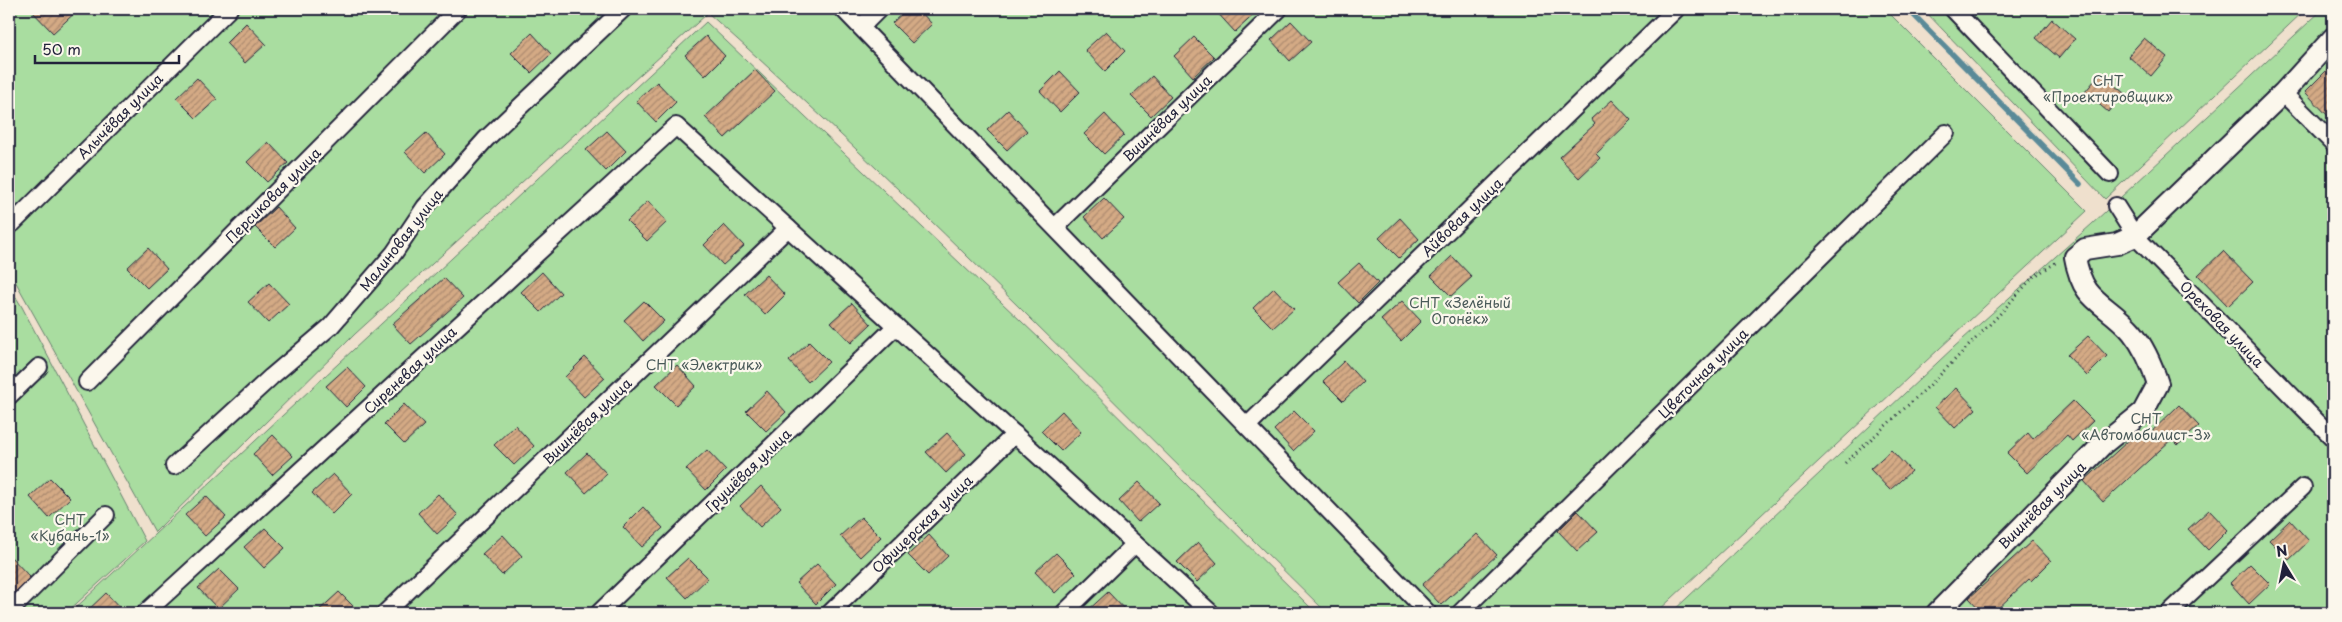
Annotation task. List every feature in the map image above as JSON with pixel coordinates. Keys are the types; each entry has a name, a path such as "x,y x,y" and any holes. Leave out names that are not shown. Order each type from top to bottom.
{"street":[{"name":"Алычёвая улица","path":"12,224 229,9"},
{"name":"Персиковая улица","path":"87,382 458,9"},
{"name":"Малиновая улица","path":"174,466 270,377 331,326 394,253 424,207 486,139 623,9"},
{"path":"843,9 1428,613"},
{"path":"861,27 879,9"},
{"name":"Вишнёвая улица","path":"1054,227 1279,9"},
{"name":"Айвовая улица","path":"1247,426 1676,9"},
{"path":"1953,9 2110,174"},
{"path":"2075,257 2085,249 2117,244 2135,236 2283,93 2333,38"},
{"path":"2283,93 2333,142"},
{"name":"Сиреневая улица","path":"145,613 676,126 788,228"},
{"name":"Цветочная улица","path":"1460,613 1946,133"},
{"name":"Ореховая улица","path":"2116,206 2135,236 2333,438"},
{"path":"788,228 1211,613"},
{"name":"Вишнёвая улица","path":"385,613 788,228"},
{"name":"Вишнёвая улица","path":"1943,611 2102,445 2143,412 2158,384 2152,362 2131,332 2090,296 2078,275 2075,257"},
{"name":"Грушёвая улица","path":"599,613 896,326"},
{"path":"9,396 39,367"},
{"name":"Офицерская улица","path":"830,613 1014,434"},
{"path":"2169,613 2303,487"},
{"path":"9,612 106,515"},
{"path":"1064,613 1135,544"}],"path":[{"path":"1845,463 1930,385 1998,316 2033,277 2060,260 2075,257"}],"green space":[{"name":"СНТ «Зелёный Огонёк»","path":"9,9 1885,9 2087,211 1656,613 1327,613 867,159 708,13 355,334 155,532 9,270"},
{"name":"СНТ «Проектировщик»","path":"1923,9 2306,9 2105,199"},
{"name":"СНТ «Автомобилист-3»","path":"2323,9 2333,9 2333,613 1671,613 1954,347 2092,224"},
{"name":"СНТ «Электрик»","path":"706,22 1041,340 1316,613 70,613"},
{"name":"СНТ «Кубань-1»","path":"9,286 22,307 145,541 66,613 9,613"}],"building":[{"path":"30,9 79,9 53,33"},
{"path":"907,9 918,9 932,24 912,43 892,23"},
{"path":"1214,9 1260,9 1235,32"},
{"path":"2052,19 2075,39 2059,58 2036,38"},
{"path":"1291,21 1311,42 1290,61 1271,40"},
{"path":"246,23 266,44 245,63 226,43"},
{"path":"1106,31 1125,51 1105,71 1085,50"},
{"path":"532,33 551,54 531,73 511,53"},
{"path":"706,36 725,56 705,76 685,55"},
{"path":"1194,37 1214,57 1193,77 1174,56"},
{"path":"2144,38 2167,57 2151,76 2128,56"},
{"path":"2333,64 2333,121 2305,92"},
{"path":"755,70 775,91 725,138 705,117"},
{"path":"1060,71 1080,92 1060,112 1040,91"},
{"path":"2100,74 2124,93 2108,112 2085,92"},
{"path":"1152,76 1171,97 1151,116 1131,96"},
{"path":"197,78 217,99 196,118 176,98"},
{"path":"657,82 676,102 656,122 636,101"},
{"path":"1612,100 1631,120 1596,154 1600,158 1579,178 1559,157 1595,124 1591,119"},
{"path":"1008,110 1027,131 1007,150 987,130"},
{"path":"1105,114 1124,135 1104,154 1084,134"},
{"path":"607,131 626,151 606,171 586,150"},
{"path":"426,133 445,154 425,173 405,152"},
{"path":"268,142 288,163 267,182 247,162"},
{"path":"1104,198 1124,219 1103,238 1084,217"},
{"path":"648,201 667,222 647,241 627,221"},
{"path":"276,207 295,228 275,247 255,227"},
{"path":"1400,218 1419,239 1399,258 1379,238"},
{"path":"724,225 744,246 723,265 704,245"},
{"path":"148,248 167,269 147,288 127,268"},
{"path":"2223,251 2253,282 2228,306 2198,275"},
{"path":"1452,256 1472,277 1451,296 1431,276"},
{"path":"1359,263 1378,283 1358,303 1338,282"},
{"path":"542,272 561,293 541,312 521,292"},
{"path":"766,275 785,295 765,315 745,294"},
{"path":"444,278 463,298 411,344 392,324"},
{"path":"269,283 289,304 268,323 248,302"},
{"path":"1274,288 1294,309 1273,328 1253,308"},
{"path":"644,301 664,321 643,341 624,320"},
{"path":"1402,301 1421,321 1401,341 1381,320"},
{"path":"852,303 871,324 851,343 831,322"},
{"path":"2088,336 2107,356 2087,376 2067,355"},
{"path":"809,342 829,362 808,382 789,361"},
{"path":"585,357 605,378 584,397 565,377"},
{"path":"1344,361 1363,382 1343,401 1323,381"},
{"path":"677,365 696,386 676,405 656,385"},
{"path":"347,367 366,387 346,407 326,386"},
{"path":"1956,388 1976,409 1955,428 1935,407"},
{"path":"767,391 786,412 766,431 746,411"},
{"path":"2073,401 2093,421 2072,441 2067,435 2027,473 2007,453 2028,433 2033,439"},
{"path":"404,404 424,425 404,444 384,424"},
{"path":"2179,405 2199,426 2178,445 2172,439 2103,502 2084,481 2139,431 2146,437"},
{"path":"1062,411 1081,432 1061,451 1041,431"},
{"path":"1294,411 1314,431 1293,451 1274,430"},
{"path":"515,425 534,446 514,465 494,445"},
{"path":"947,433 966,454 946,473 926,452"},
{"path":"273,435 293,456 272,475 253,454"},
{"path":"707,450 726,470 706,490 686,469"},
{"path":"1891,450 1911,471 1890,490 1870,469"},
{"path":"587,453 607,474 586,493 567,472"},
{"path":"333,474 352,494 332,514 312,493"},
{"path":"50,478 70,498 49,518 30,497"},
{"path":"1139,482 1159,503 1138,522 1119,501"},
{"path":"761,486 781,507 760,527 740,506"},
{"path":"438,494 458,515 437,534 418,513"},
{"path":"206,496 226,517 205,536 185,515"},
{"path":"643,507 663,528 642,547 623,527"},
{"path":"2209,510 2228,530 2208,550 2188,529"},
{"path":"1578,511 1598,532 1577,551 1558,531"},
{"path":"861,517 881,537 860,557 840,536"},
{"path":"2290,520 2309,541 2289,560 2269,540"},
{"path":"265,528 285,548 264,568 244,547"},
{"path":"1477,534 1497,555 1441,605 1422,585"},
{"path":"503,535 522,556 502,575 482,554"},
{"path":"929,535 948,556 928,575 908,555"},
{"path":"2032,541 2051,561 2031,581 2029,579 1993,613 1983,613 1969,598"},
{"path":"1198,542 1217,563 1197,582 1177,562"},
{"path":"1056,553 1076,573 1055,593 1035,572"},
{"path":"9,555 30,577 9,598"},
{"path":"688,558 708,578 687,598 667,577"},
{"path":"817,564 836,584 816,604 796,583"},
{"path":"2250,564 2270,584 2249,604 2230,583"},
{"path":"219,569 239,589 218,609 198,588"},
{"path":"339,592 360,613 316,613"},
{"path":"1108,592 1128,613 1085,613"},
{"path":"106,593 125,613 85,613"}],"waterway":[{"path":"1908,9 2080,184"}]}
